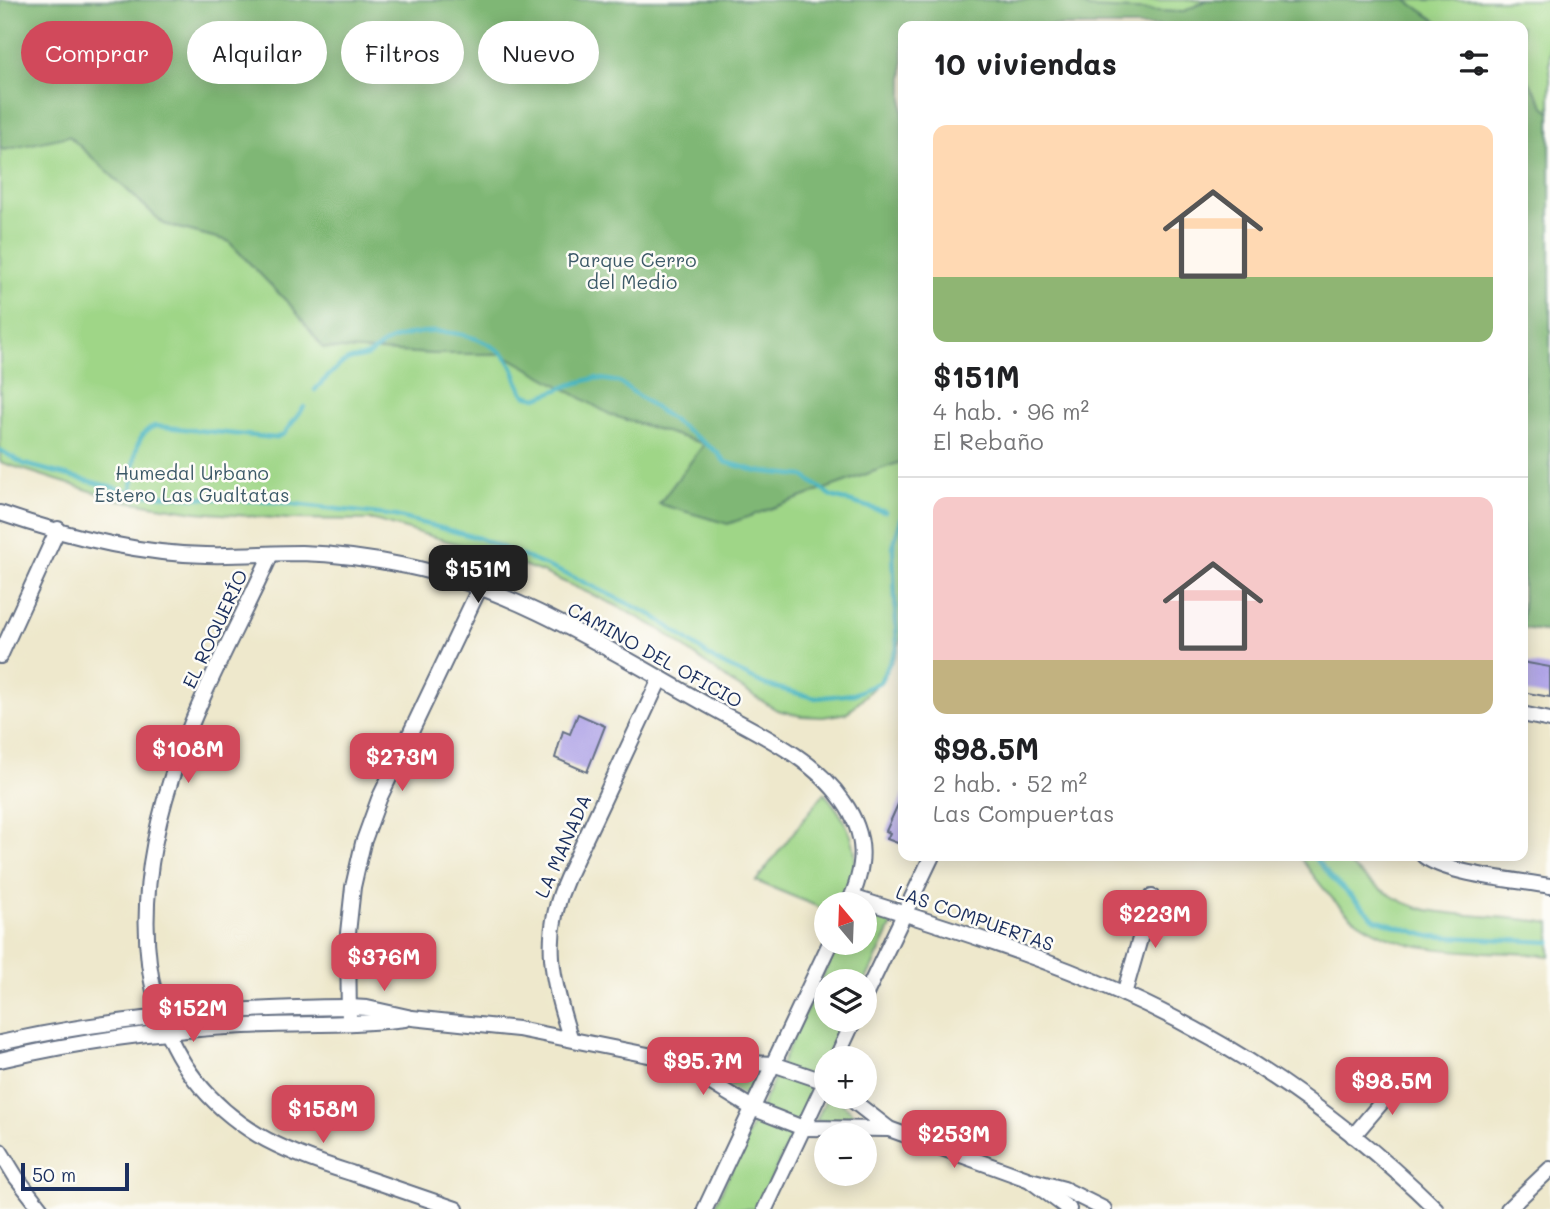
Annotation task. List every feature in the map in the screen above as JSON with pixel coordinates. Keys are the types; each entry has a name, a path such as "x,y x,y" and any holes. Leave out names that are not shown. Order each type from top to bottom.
{"street":[{"name":"CAMINO DEL OFICIO","path":"0,513 126,546 172,553 333,555 383,561 480,587 536,611 802,760 835,790 855,821 862,845 862,872 854,892"},
{"path":"0,656 58,529"},
{"name":"EL ROQUERÍO","path":"271,554 189,729 162,811 151,865 145,925 150,976 160,1016 181,1057 202,1087 227,1112 259,1135 303,1157 456,1209"},
{"path":"349,1023 348,933 363,843 379,799 480,587"},
{"name":"LA MANADA","path":"570,1037 554,986 551,964 551,936 556,909 567,878 660,679"},
{"path":"1528,716 1550,720"},
{"path":"877,971 930,861"},
{"path":"1432,861 1451,868 1550,886"},
{"path":"1124,994 1153,897"},
{"name":"LAS COMPUERTAS","path":"877,907 905,914 1060,968 1124,994 1236,1054 1297,1094 1353,1136 1436,1209"},
{"path":"705,1209 824,956"},
{"path":"0,1043 160,1016 234,1009 349,1007 412,1018 570,1037 668,1059 773,1064 814,1077"},
{"path":"0,1060 55,1048 167,1032 412,1018"},
{"path":"668,1059 695,1071 752,1108 803,1128 889,1129"},
{"path":"1353,1136 1404,1076"},
{"path":"765,1209 814,1106"},
{"path":"863,1109 889,1129 1030,1180 1064,1189 1104,1209"},
{"path":"0,1151 41,1209"},
{"path":"1508,1209 1550,1169"},
{"path":"1030,1180 1069,1209"}],"green space":[{"name":"Parque Cerro del Medio","path":"0,0 1550,0 1550,632 1528,629 1528,21 898,21 898,648 878,683 847,713 823,717 801,716 777,710 731,682 658,628 542,572 486,552 374,520 288,519 196,512 119,500 0,462"},
{"path":"0,0 1073,0 1089,8 1183,12 1207,0 1406,0 1437,21 898,21 898,463 728,524 659,504 704,444 611,415 503,354 434,354 323,348 293,308 228,241 164,224 69,136 4,150 0,148"},
{"path":"1528,79 1550,112 1550,632 1528,629"},
{"path":"824,793 837,810 853,841 855,863 846,892 814,892 814,905 756,881"},
{"path":"1303,861 1347,861 1380,889 1427,910 1550,923 1550,956 1447,950 1398,941 1352,917"},
{"path":"877,915 894,920 871,969 826,969 832,956 877,956"},
{"path":"814,994 814,1032 840,1032 834,1046 814,1046 814,1089 757,1209 713,1209"},
{"path":"337,1014 337,1017 173,1024 249,1016"},
{"path":"156,1024 155,1027 0,1053 0,1049 66,1036"},
{"path":"764,1069 748,1098 707,1070"},
{"path":"822,1109 849,1109 862,1120 816,1121"}],"building":[{"path":"1528,663 1550,667 1550,697 1528,693"},
{"path":"578,714 605,726 587,772 555,758 563,731 570,734"},
{"path":"898,804 898,843 887,839 890,833 886,831"}],"waterway":[{"path":"315,390 343,363 367,356 389,341 417,333 447,332 462,335 490,345 502,353 510,363 525,395 537,398 595,378 619,382 717,452 725,462 757,471 804,476 831,496 885,512"},
{"path":"132,492 138,445 147,430 155,426 275,438 284,434 304,407"},
{"path":"0,450 24,464 138,494 277,502 395,516 479,538 573,577 654,616 716,661 766,685 815,698 854,694 880,682 897,648 893,547 898,530"},
{"path":"1317,861 1375,919 1428,936 1550,942"}],"park label":[{"name":"Humedal Urbano Estero Las Gualtatas","path":"192,484"}]}
